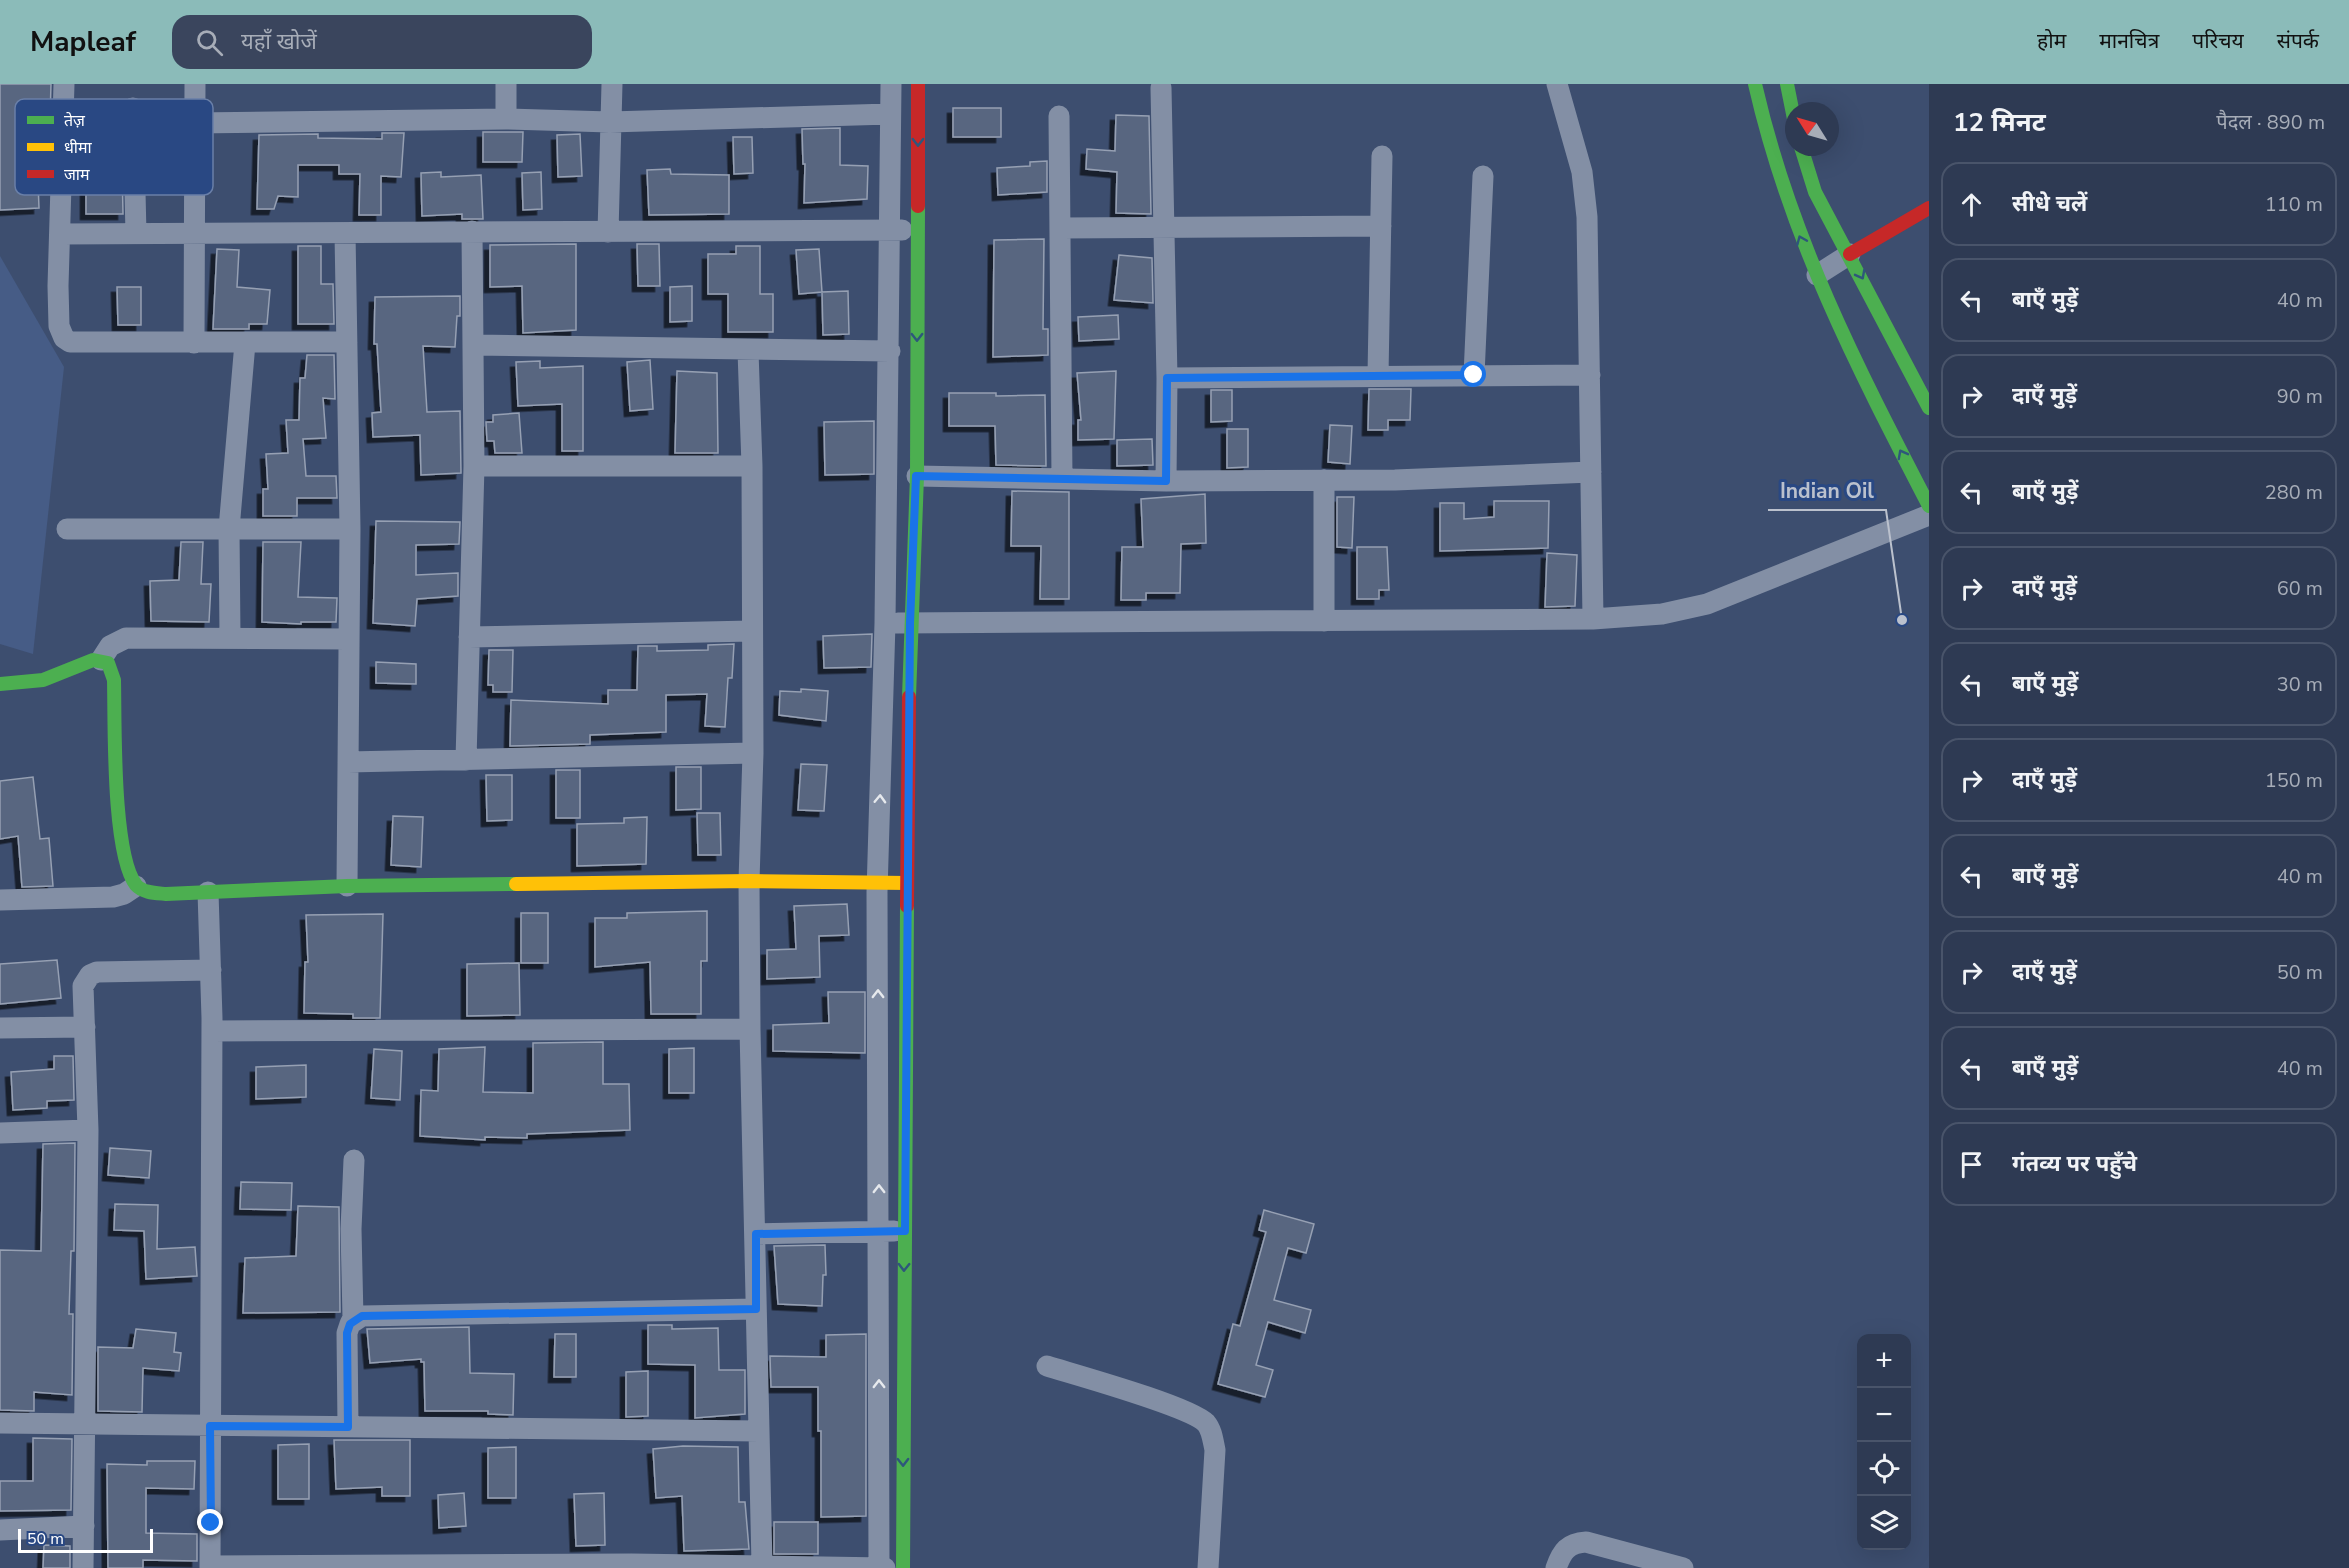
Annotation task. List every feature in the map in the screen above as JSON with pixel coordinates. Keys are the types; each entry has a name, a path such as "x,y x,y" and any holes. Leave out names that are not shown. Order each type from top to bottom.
{"street":[{"path":"64,84 64,99"},
{"path":"506,84 506,119"},
{"path":"608,232 612,84"},
{"path":"879,1568 878,882 890,351 891,84"},
{"path":"903,1568 907,883 910,623 916,476 918,84"},
{"path":"1557,84 1585,188 1593,619"},
{"path":"1755,84 1773,163 1789,212 1866,385 1929,506"},
{"path":"1787,84 1791,102"},
{"path":"1161,88 1167,378 1166,481"},
{"path":"213,123 506,119 610,122 890,114"},
{"path":"1059,116 1062,479"},
{"path":"1378,375 1382,156"},
{"path":"1804,156 1815,192 1850,254 1929,408"},
{"path":"1474,375 1483,176"},
{"path":"61,195 59,326 64,339 70,342 347,342"},
{"path":"135,195 136,234"},
{"path":"194,343 195,195"},
{"path":"1817,275 1929,208"},
{"path":"1061,228 1381,226"},
{"path":"60,234 918,230"},
{"path":"466,759 474,466 475,345 472,231"},
{"path":"345,232 350,529 348,886"},
{"path":"230,637 229,529 245,343"},
{"path":"475,345 748,351 890,351"},
{"path":"748,351 752,466 753,753 749,881 750,1029 762,1565"},
{"path":"1167,378 1590,375"},
{"path":"474,466 752,466"},
{"path":"916,476 1166,481 1324,480 1591,472"},
{"path":"1324,480 1324,621"},
{"path":"885,623 1593,619 1662,614 1707,604 1929,514"},
{"path":"68,529 350,529"},
{"path":"469,637 751,631"},
{"path":"0,684 43,680 100,660 110,646 126,638 349,639"},
{"path":"100,660 108,663 114,680 122,833 127,873 136,886 148,892 166,894 348,886 749,881 907,883"},
{"path":"348,762 753,753"},
{"path":"0,900 113,897 124,894 136,886"},
{"path":"208,892 212,1031 210,1567 762,1565 885,1568"},
{"path":"83,1568 88,1130 83,986 90,975 97,972 211,970"},
{"path":"0,1028 85,1027"},
{"path":"212,1031 750,1029"},
{"path":"0,1133 88,1130"},
{"path":"348,1427 347,1344 353,1318 351,1229 354,1160"},
{"path":"756,1234 905,1231"},
{"path":"350,1324 362,1316 756,1309"},
{"path":"1047,1366 1176,1408 1206,1423 1212,1434 1215,1450 1208,1568"},
{"path":"0,1423 759,1431"},
{"path":"0,1530 84,1526"},
{"path":"1556,1568 1564,1550 1575,1543 1586,1542 1683,1568"}],"water":[{"path":"0,256 64,367 33,654 0,644"}],"building":[{"path":"0,84 51,84 51,99 15,99 15,195 39,195 39,208 0,210"},
{"path":"953,108 1001,108 1001,137 953,137"},
{"path":"1116,115 1149,116 1151,214 1116,213 1117,172 1086,169 1087,149 1115,151"},
{"path":"840,128 840,165 868,166 867,199 804,203 805,164 803,164 802,129"},
{"path":"483,132 523,132 522,162 483,162"},
{"path":"382,133 404,133 401,177 381,176 381,215 359,215 360,174 339,174 339,165 298,165 298,197 278,196 274,209 257,209 259,135 318,134 318,138 382,139"},
{"path":"580,134 582,176 558,177 557,135"},
{"path":"733,137 752,137 753,173 734,174"},
{"path":"1047,161 1047,192 998,195 997,168 1030,166 1030,162"},
{"path":"670,169 671,174 729,175 729,214 649,215 647,170"},
{"path":"441,172 441,177 481,175 483,219 462,219 462,214 422,216 421,173"},
{"path":"541,172 542,209 523,210 522,173"},
{"path":"86,195 123,195 123,214 86,214"},
{"path":"1044,239 1043,329 1048,329 1048,355 993,357 994,240"},
{"path":"576,244 576,330 523,333 522,286 490,287 490,245"},
{"path":"637,244 659,244 660,286 638,286"},
{"path":"298,246 321,246 321,284 333,284 334,324 298,324"},
{"path":"736,246 760,246 760,294 773,294 773,332 728,332 728,294 708,294 708,254 736,254"},
{"path":"217,249 239,250 237,287 270,290 267,324 249,324 249,329 213,329"},
{"path":"819,249 822,292 799,294 796,250"},
{"path":"1119,255 1152,258 1153,303 1114,300"},
{"path":"692,286 692,321 670,322 670,287"},
{"path":"117,287 141,287 141,325 118,325"},
{"path":"848,291 849,334 823,335 822,292"},
{"path":"460,296 460,316 457,316 455,347 423,346 427,412 460,411 461,473 421,475 420,435 373,437 372,413 381,412 377,344 374,344 375,297"},
{"path":"1118,315 1119,339 1079,341 1078,317"},
{"path":"307,355 334,355 335,399 323,398 326,438 303,439 306,476 336,476 337,498 297,498 297,516 263,516 263,489 268,489 266,454 288,453 286,420 299,420 300,378 305,378"},
{"path":"650,360 653,409 630,411 627,362"},
{"path":"540,361 540,368 583,366 583,451 562,451 562,404 518,406 516,362"},
{"path":"677,371 717,373 718,453 675,453"},
{"path":"1116,371 1114,439 1078,440 1078,420 1081,420 1077,373"},
{"path":"1369,389 1411,389 1410,420 1388,420 1388,430 1368,430"},
{"path":"1211,390 1232,390 1232,421 1211,422"},
{"path":"949,393 996,393 996,396 1045,395 1046,466 996,465 995,426 949,426"},
{"path":"519,413 522,453 495,453 494,441 487,441 486,422 493,422 493,415"},
{"path":"874,421 874,474 825,475 824,422"},
{"path":"1330,425 1352,426 1350,464 1328,462"},
{"path":"1227,429 1248,429 1248,467 1227,468"},
{"path":"1152,439 1153,465 1117,466 1117,440"},
{"path":"1012,491 1069,492 1069,599 1040,599 1041,546 1011,546"},
{"path":"1205,494 1206,543 1181,544 1180,593 1146,593 1146,600 1121,600 1122,547 1143,547 1141,499"},
{"path":"1337,497 1354,497 1352,548 1337,547"},
{"path":"1494,501 1549,501 1548,548 1440,551 1440,503 1464,503 1464,519 1494,517"},
{"path":"376,521 460,522 459,544 416,545 416,575 458,573 458,596 417,599 415,626 373,623"},
{"path":"181,542 203,542 201,584 211,584 209,622 151,621 150,581 179,580"},
{"path":"263,542 301,542 298,597 337,598 336,622 301,622 301,624 262,622"},
{"path":"1357,547 1387,547 1389,590 1379,590 1379,599 1357,599"},
{"path":"1547,553 1577,555 1575,606 1545,607"},
{"path":"872,634 871,667 824,668 823,636"},
{"path":"734,644 732,678 728,678 725,727 705,726 707,694 666,695 666,732 590,735 590,744 510,746 511,700 608,704 608,690 637,690 638,646 657,646 657,651 708,650 708,645"},
{"path":"489,650 513,650 512,692 493,692 493,685 488,685"},
{"path":"376,662 416,664 416,684 376,683"},
{"path":"801,689 828,691 826,721 779,715 780,691 801,692"},
{"path":"801,764 827,765 824,811 798,810"},
{"path":"676,767 701,767 701,809 676,810"},
{"path":"556,770 580,770 580,818 556,818"},
{"path":"486,775 512,775 512,820 487,821"},
{"path":"33,777 40,839 49,838 53,886 22,887 18,836 0,839 0,781"},
{"path":"697,813 720,813 721,855 698,855"},
{"path":"393,816 423,817 421,867 391,865"},
{"path":"647,817 646,864 577,866 577,824 624,823 624,818"},
{"path":"847,904 849,935 819,936 820,977 767,979 767,950 796,949 794,906"},
{"path":"707,911 707,961 701,961 701,1014 651,1014 650,962 595,967 595,918 627,918 627,913"},
{"path":"521,913 548,913 548,963 521,963"},
{"path":"383,914 380,1018 353,1018 353,1014 304,1013 305,962 308,962 306,915"},
{"path":"57,960 61,998 0,1004 0,964"},
{"path":"519,963 520,1015 467,1016 467,964"},
{"path":"828,992 865,992 865,1053 773,1051 773,1025 829,1023"},
{"path":"603,1042 603,1084 629,1084 630,1130 527,1134 527,1138 485,1137 485,1140 420,1136 421,1090 438,1091 439,1049 485,1047 483,1092 533,1093 533,1043"},
{"path":"694,1048 694,1093 669,1093 669,1049"},
{"path":"374,1049 402,1051 400,1100 371,1098"},
{"path":"54,1056 73,1056 74,1100 47,1101 47,1108 13,1110 11,1072 54,1069"},
{"path":"306,1065 306,1097 256,1099 256,1067"},
{"path":"75,1143 74,1251 71,1251 69,1314 73,1314 72,1395 34,1392 34,1411 0,1410 0,1250 41,1251 43,1144"},
{"path":"110,1148 151,1151 149,1178 108,1175"},
{"path":"241,1182 292,1183 291,1210 240,1209"},
{"path":"115,1204 158,1205 157,1249 195,1247 197,1276 146,1279 144,1231 114,1230"},
{"path":"298,1206 339,1207 340,1312 243,1313 245,1258 296,1256"},
{"path":"1264,1210 1314,1224 1306,1253 1288,1248 1274,1300 1311,1310 1305,1333 1268,1322 1256,1365 1273,1370 1265,1397 1218,1384 1233,1324 1240,1326 1266,1232 1259,1230"},
{"path":"825,1245 826,1275 823,1275 822,1306 778,1304 774,1246"},
{"path":"648,1325 672,1325 672,1329 718,1328 719,1370 745,1370 745,1414 695,1418 695,1365 648,1364"},
{"path":"469,1327 470,1373 514,1374 513,1415 488,1414 488,1411 425,1411 424,1362 421,1362 421,1359 370,1363 367,1329"},
{"path":"136,1329 176,1333 174,1352 181,1353 179,1371 143,1368 142,1412 98,1411 98,1347 133,1348"},
{"path":"555,1334 576,1334 576,1377 554,1377"},
{"path":"866,1334 866,1516 821,1517 821,1431 818,1431 818,1387 771,1387 770,1356 826,1357 826,1335"},
{"path":"648,1371 648,1416 626,1417 626,1372"},
{"path":"33,1438 72,1439 71,1510 0,1511 0,1481 33,1481"},
{"path":"334,1440 410,1440 410,1496 382,1496 382,1487 336,1489"},
{"path":"309,1444 309,1499 278,1499 278,1445"},
{"path":"683,1446 738,1447 739,1502 745,1502 749,1549 684,1551 682,1496 656,1498 653,1449"},
{"path":"516,1447 516,1498 488,1498 488,1448"},
{"path":"147,1461 195,1461 194,1489 146,1488 146,1533 197,1534 197,1561 143,1560 143,1568 108,1568 107,1464 147,1465"},
{"path":"464,1493 466,1526 439,1528 438,1495"},
{"path":"604,1493 605,1545 576,1546 574,1494"},
{"path":"774,1522 818,1522 818,1554 774,1554"},
{"path":"44,1545 70,1546 70,1568 43,1568"}],"traffic: fast":[{"path":"1755,84 1770,141 1806,249 1876,403 1929,506"},
{"path":"1787,84 1791,102"},
{"path":"1804,156 1815,192 1929,408"},
{"path":"909,697 917,476 918,206"},
{"path":"0,684 43,680 93,660 108,663 114,680 116,787 123,846 128,869 136,885 146,891 166,894 347,886 516,884"},
{"path":"903,1568 907,906"}],"traffic: slow":[{"path":"516,884 749,881 907,883"}],"traffic: jam":[{"path":"918,84 918,206"},
{"path":"1850,254 1929,208"},
{"path":"907,906 909,697"}],"place":[{"name":"Indian Oil","path":"1902,620"}],"route":[{"path":"211,1523 210,1426 348,1427 347,1333 350,1324 362,1316 756,1309 756,1234 905,1231 910,623 916,476 1166,481 1167,378 1474,375"}]}
